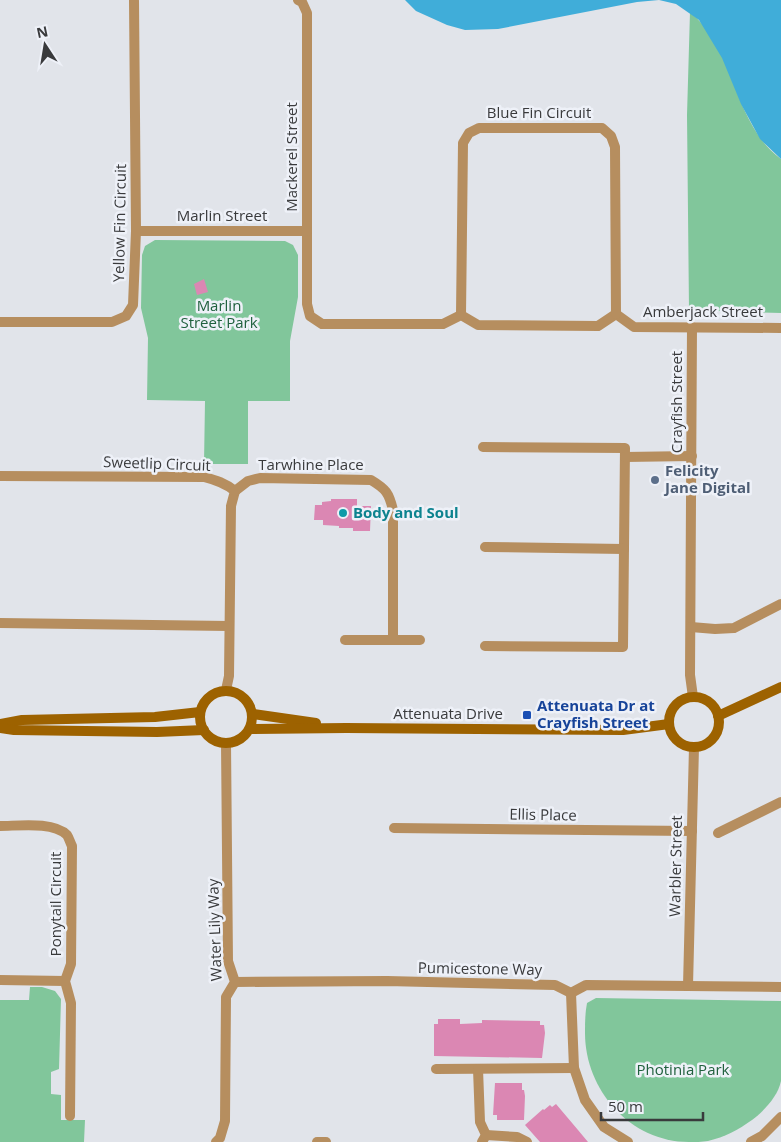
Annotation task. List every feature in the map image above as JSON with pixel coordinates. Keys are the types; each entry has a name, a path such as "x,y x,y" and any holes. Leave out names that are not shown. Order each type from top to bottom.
{"street":[{"name":"Yellow Fin Circuit","path":"0,322 112,322 126,316 133,305 136,231 134,0"},
{"name":"Mackerel Street","path":"298,0 302,2 307,13 307,304 310,316 322,324 443,324 461,315"},
{"name":"Blue Fin Circuit","path":"461,315 463,143 469,133 479,128 602,128 612,136 616,147 616,314"},
{"name":"Marlin Street","path":"136,231 307,231"},
{"path":"461,315 478,325 598,326 616,314"},
{"name":"Amberjack Street","path":"616,314 634,327 781,328"},
{"name":"Crayfish Street","path":"692,327 690,674 693,697"},
{"path":"483,447 625,448 622,647 485,646"},
{"path":"625,457 692,456"},
{"name":"Sweetlip Circuit","path":"0,476 204,477 228,485 234,491"},
{"name":"Tarwhine Place","path":"234,491 248,481 260,478 370,480 383,488 390,498 393,510 393,640"},
{"path":"226,690 229,676 231,506 234,491"},
{"path":"485,547 624,549"},
{"path":"691,627 734,628 781,604"},
{"path":"0,623 229,626"},
{"path":"345,640 420,640"},
{"path":"718,716 781,687"},
{"path":"226,690 236,692 244,697 250,705 253,714 250,729 244,736 226,743 217,741 209,736 200,721 200,712 210,696 226,690"},
{"path":"693,697 708,701 713,706 718,716 718,728 715,735 709,741 702,745 687,746 675,738 669,724 669,716 678,702 693,697"},
{"path":"0,724 22,720 155,716 200,712"},
{"name":"Attenuata Drive","path":"253,714 346,728"},
{"name":"Attenuata Drive","path":"250,729 623,730 669,724"},
{"path":"0,728 14,730 157,732 204,730"},
{"name":"Water Lily Way","path":"221,1141 225,1119 226,997 235,982 228,961 226,743"},
{"name":"Warbler Street","path":"688,986 694,746"},
{"path":"718,833 780,805"},
{"name":"Ponytail Circuit","path":"0,826 48,826 58,829 68,836 72,846 71,964 65,981 70,1003 70,1116"},
{"name":"Ellis Place","path":"394,828 692,831"},
{"path":"0,980 65,981"},
{"name":"Pumicestone Way","path":"235,982 555,985 571,993"},
{"path":"628,1142 604,1127 585,1100 574,1068 571,993 586,985 781,987"},
{"path":"436,1069 574,1068"},
{"path":"478,1069 480,1122 484,1139 517,1137 526,1142"},
{"path":"751,1142 762,1136 781,1117"},
{"path":"317,1142 326,1142"}],"green space":[{"path":"690,12 705,27 716,45 753,126 765,144 781,159 781,313 689,310 687,115"},
{"name":"Marlin Street Park","path":"155,240 285,241 293,245 298,255 298,297 290,341 290,401 248,401 248,464 204,464 205,401 147,400 148,338 141,308 142,255 145,246"},
{"path":"30,987 42,987 55,991 61,999 59,1069 51,1072 51,1094 61,1095 61,1120 85,1120 84,1142 0,1142 0,1000 29,1000"},
{"name":"Photinia Park","path":"596,998 781,1001 781,1081 774,1098 766,1108 742,1127 731,1133 703,1142 668,1140 648,1133 630,1123 602,1093 593,1074 587,1054 585,1018 587,1003"}],"water":[{"path":"405,0 659,0 637,2 498,29 465,30 447,25 416,11"},
{"path":"659,0 781,0 781,159 760,139 741,104 722,58 699,20 676,4"}],"building":[{"path":"204,279 208,292 197,295 194,284"},
{"name":"Body and Soul","path":"331,499 357,499 357,506 371,506 370,531 353,531 353,528 323,525 323,520 314,520 315,505 322,505 322,502 331,501"},
{"path":"438,1019 460,1019 460,1024 482,1023 482,1020 540,1021 540,1025 544,1025 545,1033 542,1058 434,1056 434,1024 438,1024"},
{"path":"495,1083 522,1083 522,1090 524,1090 525,1096 524,1120 497,1120 497,1115 493,1115"},
{"path":"556,1104 588,1142 540,1142 525,1125 543,1109"}],"place":[{"name":"Felicity Jane Digital","path":"655,480"},
{"name":"Body and Soul","path":"343,513"},
{"name":"Attenuata Dr at Crayfish Street","path":"527,715"}]}
